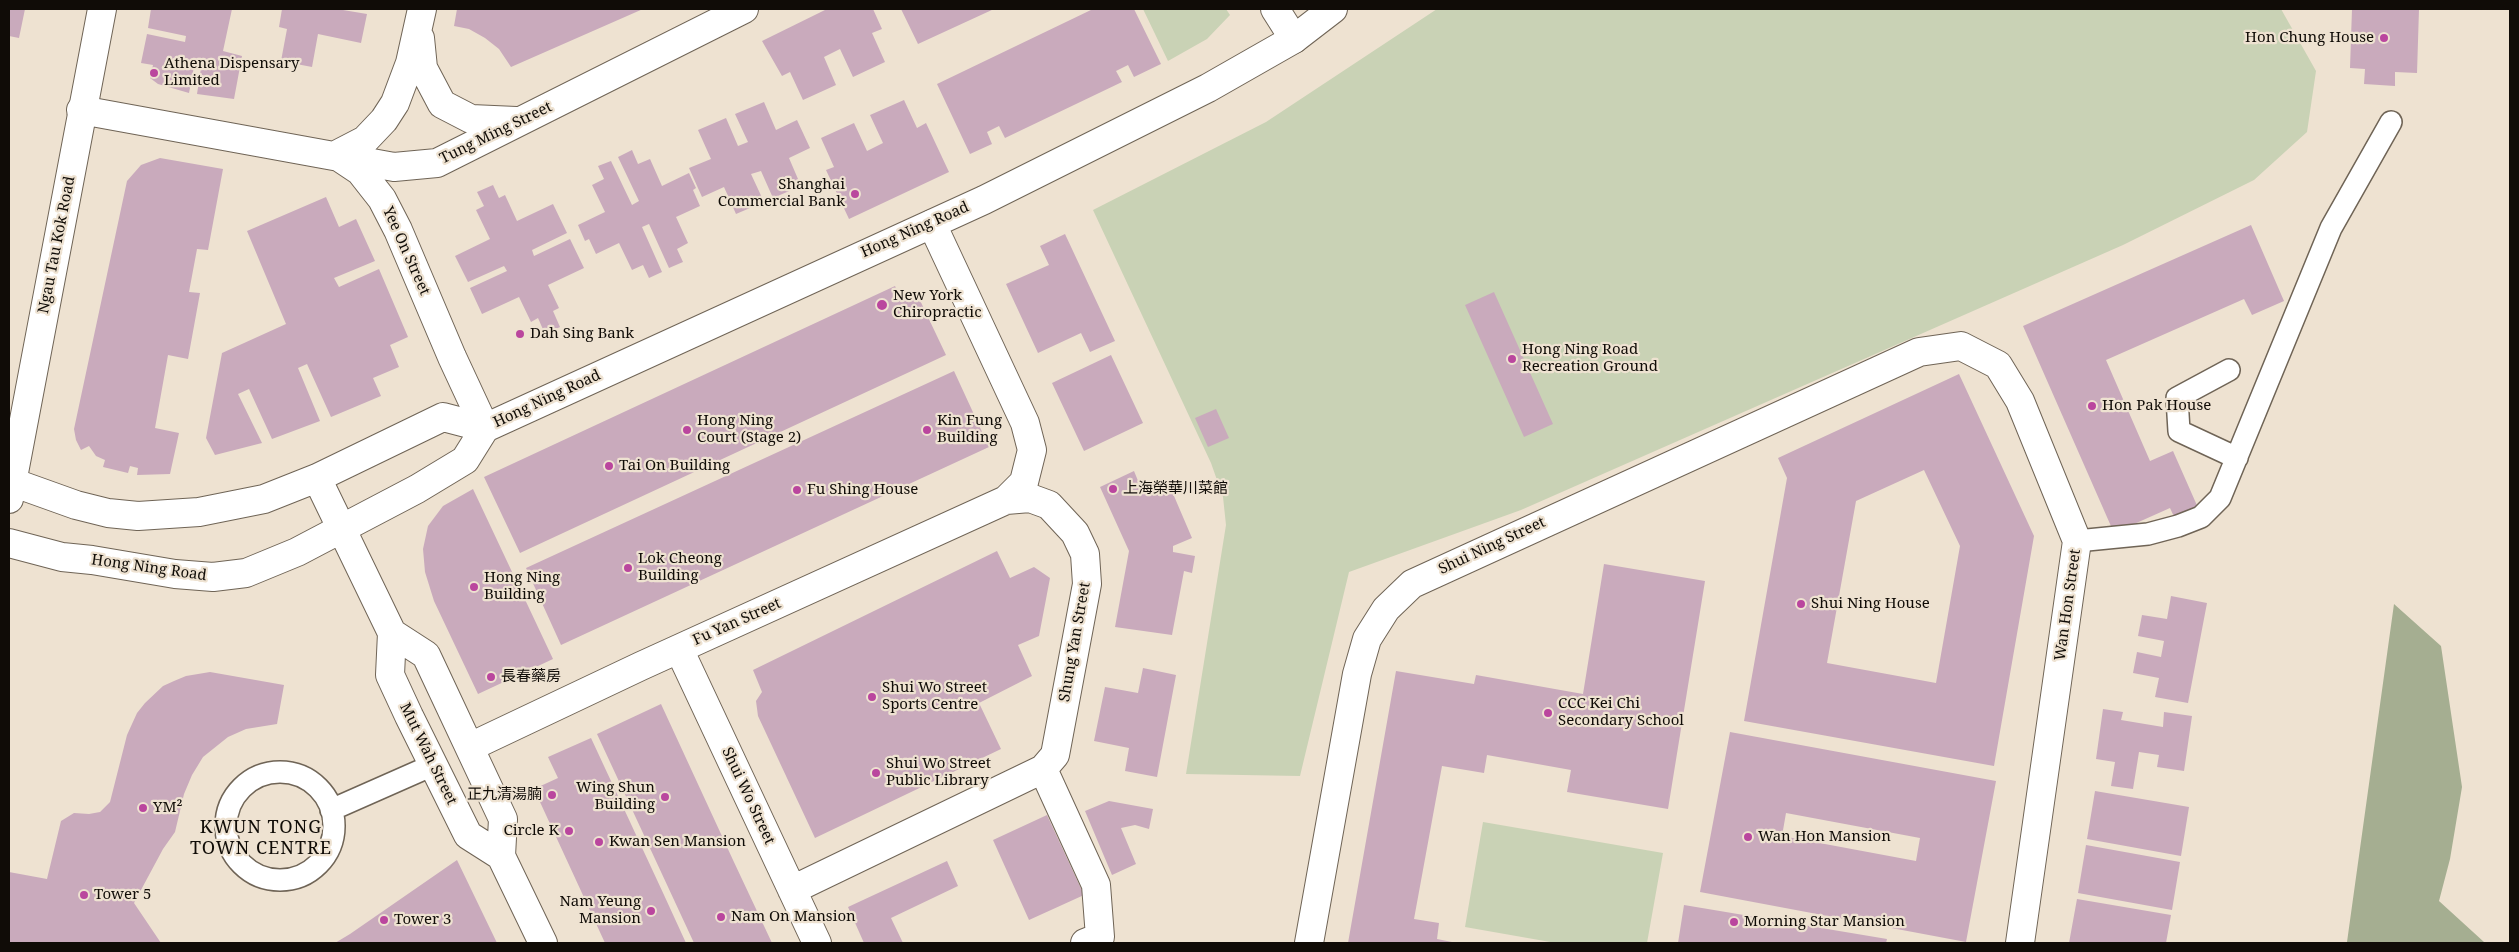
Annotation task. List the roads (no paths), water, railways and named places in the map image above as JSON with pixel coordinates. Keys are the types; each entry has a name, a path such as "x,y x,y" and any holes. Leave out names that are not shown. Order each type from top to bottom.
{"street":[{"name":"Ngau Tau Kok Road","path":"10,488 81,110 102,9"},
{"name":"Tung Ming Street","path":"81,110 394,167 437,163 744,9"},
{"path":"1275,9 1294,39"},
{"name":"Hong Ning Road","path":"9,543 62,557 174,574 213,576 246,573 342,530 399,500 465,460 485,428 878,246 932,224 1208,88 1294,39 1333,9"},
{"path":"421,16 422,68 442,104 470,119 520,122"},
{"path":"336,155 365,140 384,120 395,103 410,63 421,16"},
{"name":"Yee On Street","path":"336,155 360,171 382,199 398,230 452,357 485,428"},
{"path":"932,224 1025,423 1032,450 1024,482 1006,500"},
{"name":"Wan Hon Street","path":"1919,352 1961,346 1998,365 2020,401 2077,541 2020,943"},
{"name":"Shui Ning Street","path":"1309,943 1357,674 1367,639 1386,609 1412,584 1444,568 1919,352"},
{"name":"Hong Ning Road","path":"10,488 108,513 138,516 178,515 234,507 264,499 316,478 443,417 485,428"},
{"name":"Mut Wah Street","path":"316,478 392,633 390,675 433,765 468,835 501,856"},
{"name":"Shung Yan Street","path":"1006,500 1030,498 1049,505 1075,533 1085,554 1086,592 1055,755 1043,769"},
{"name":"Fu Yan Street","path":"470,747 679,648 1006,500"},
{"path":"392,633 426,655 503,819 501,856 543,943"},
{"name":"Shui Wo Street","path":"679,648 817,943"},
{"path":"792,890 1043,769 1096,885 1095,941"}],"lane":[{"path":"2077,541 2148,534 2201,517 2220,498 2331,228 2391,122"},
{"path":"2229,370 2177,398 2179,431 2237,458"},
{"path":"331,810 433,765"},
{"path":"280,772 297,775 312,783 324,795 331,810 334,827 331,843 324,859 312,871 296,878 279,881 263,878 248,870 236,858 229,843 226,826 228,809 236,794 248,782 264,775 280,772"}],"place":[{"name":"Hon Chung House","path":"2384,38"},
{"name":"Athena Dispensary Limited","path":"154,73"},
{"name":"Shanghai Commercial Bank","path":"855,194"},
{"name":"New York Chiropractic","path":"882,305"},
{"name":"Dah Sing Bank","path":"520,334"},
{"name":"Hong Ning Road Recreation Ground","path":"1512,359"},
{"name":"Hon Pak House","path":"2092,406"},
{"name":"Hong Ning Court (Stage 2)","path":"687,430"},
{"name":"Kin Fung Building","path":"927,430"},
{"name":"Tai On Building","path":"609,466"},
{"name":"上海榮華川菜館","path":"1113,489"},
{"name":"Fu Shing House","path":"797,490"},
{"name":"Lok Cheong Building","path":"628,568"},
{"name":"Hong Ning Building","path":"474,587"},
{"name":"Shui Ning House","path":"1801,604"},
{"name":"長春藥房","path":"491,677"},
{"name":"Shui Wo Street Sports Centre","path":"872,697"},
{"name":"CCC Kei Chi Secondary School","path":"1548,713"},
{"name":"Shui Wo Street Public Library","path":"876,773"},
{"name":"正九清湯腩","path":"552,795"},
{"name":"Wing Shun Building","path":"665,797"},
{"name":"YM²","path":"143,808"},
{"name":"Circle K","path":"569,831"},
{"name":"Wan Hon Mansion","path":"1748,837"},
{"name":"Kwan Sen Mansion","path":"599,842"},
{"name":"Tower 5","path":"84,895"},
{"name":"Nam Yeung Mansion","path":"651,911"},
{"name":"Nam On Mansion","path":"721,917"},
{"name":"Tower 3","path":"384,920"},
{"name":"Morning Star Mansion","path":"1734,922"}],"district":[{"name":"KWUN TONG TOWN CENTRE","path":"261,838"}]}
